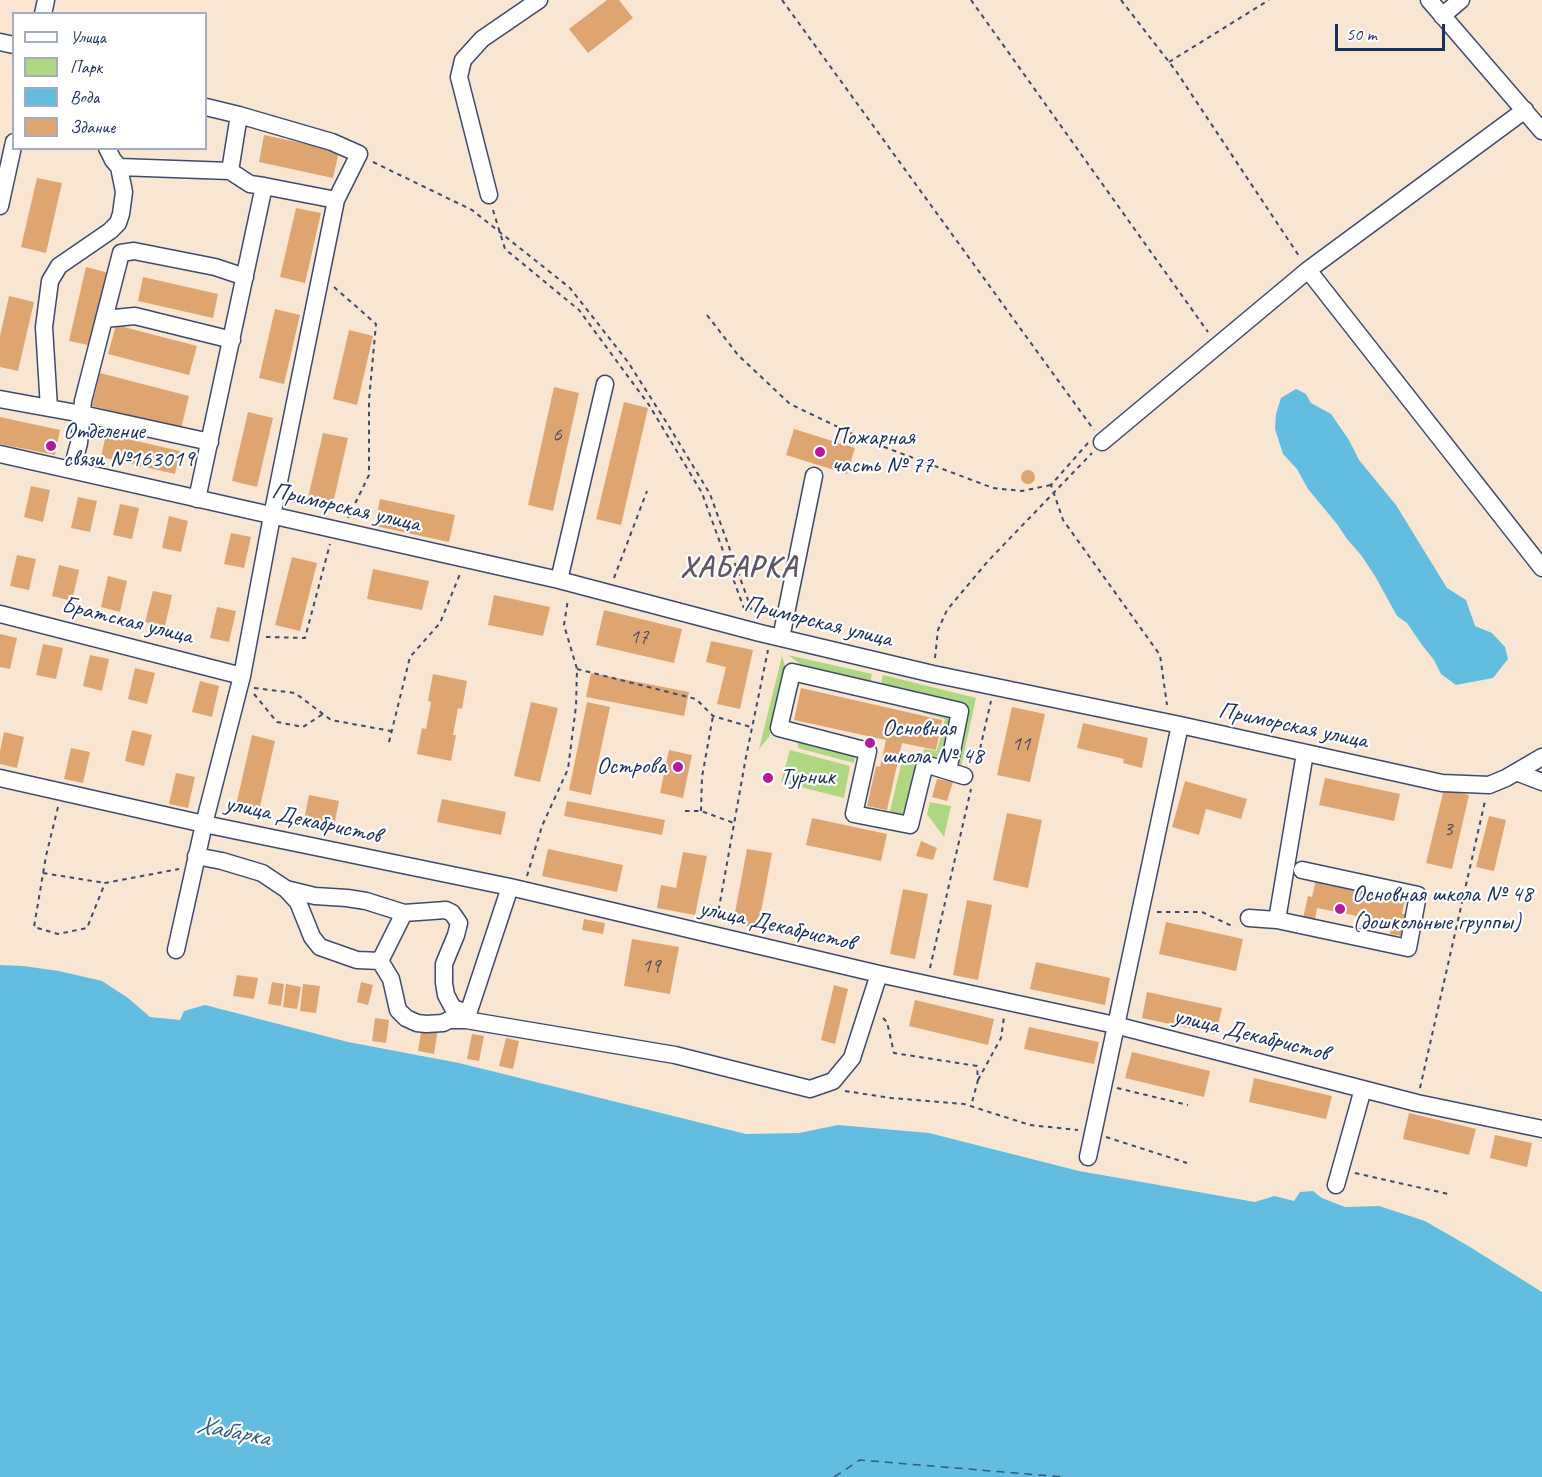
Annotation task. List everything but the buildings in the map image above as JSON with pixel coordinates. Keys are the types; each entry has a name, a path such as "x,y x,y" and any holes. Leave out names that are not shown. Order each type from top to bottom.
{"street":[{"path":"489,195 459,77 463,60 482,39 538,0"},
{"path":"1429,0 1542,131"},
{"path":"1442,16 1461,0"},
{"path":"176,950 204,824 242,676 336,200 359,154 332,142 207,107"},
{"path":"1101,438 1308,270 1525,110"},
{"path":"230,171 239,115"},
{"path":"49,408 44,327 50,281 59,266 110,231 118,223 122,214 124,192 119,167 108,150"},
{"path":"0,206 8,151"},
{"path":"119,167 230,171 250,184 336,200"},
{"path":"197,499 264,186"},
{"path":"72,469 79,443 83,401 121,253 110,231"},
{"path":"121,253 134,251 215,267 244,277"},
{"path":"1308,270 1542,568"},
{"path":"104,319 135,316 232,340"},
{"path":"564,582 605,384"},
{"path":"0,399 210,442"},
{"name":"Приморская улица","path":"0,454 564,582 766,635 933,674 1442,783 1489,785"},
{"path":"766,635 814,476"},
{"name":"Братская улица","path":"0,614 242,676"},
{"path":"948,771 960,711 792,672 778,728 868,751 854,814 909,825 925,764 948,771 971,774"},
{"path":"1088,1157 1140,909 1175,724"},
{"path":"1277,920 1305,753"},
{"path":"1489,785 1542,757"},
{"path":"1516,772 1542,782"},
{"name":"улица Декабристов","path":"0,778 204,824 516,889 926,985 1115,1025 1363,1089 1542,1129"},
{"path":"195,862 222,861 262,873 286,889 298,902 312,937 320,947 357,960 380,961"},
{"path":"1249,918 1277,920 1408,948 1418,895 1302,870"},
{"path":"286,889 325,898 366,901 404,913 447,910 452,913 459,923 444,964 444,983 446,995 453,1008 467,1017"},
{"path":"467,1017 516,889"},
{"path":"380,961 404,913"},
{"path":"380,961 391,979 396,1004 401,1014 417,1023 443,1023 467,1017 675,1055 810,1089 833,1082 852,1058 879,974"},
{"path":"1338,1177 1363,1089"}],"path":[{"path":"782,0 1101,438"},
{"path":"971,0 1218,345"},
{"path":"1121,0 1169,62 1308,270"},
{"path":"1169,62 1269,0"},
{"path":"359,154 472,210 570,288 628,362 710,494 766,635 752,727 714,936"},
{"path":"489,195 505,249 579,310 649,405 702,493 766,635"},
{"path":"262,637 305,638 337,531 369,475 369,400 376,324 320,276"},
{"path":"707,315 738,355 790,404 863,439 993,488 1022,491 1051,485 1101,438"},
{"path":"933,674 938,630 946,610 1101,438"},
{"path":"1051,485 1064,520 1160,655 1175,724"},
{"path":"609,593 647,491"},
{"path":"390,742 410,657 440,623 466,559"},
{"path":"516,889 568,769 576,705 577,669 564,625 564,582"},
{"path":"577,669 696,699 713,716 752,727"},
{"path":"323,714 303,728 277,722 249,687 295,693 323,714 331,720 392,731"},
{"path":"926,985 971,774 994,687"},
{"path":"701,811 702,777 713,716"},
{"path":"1417,1102 1489,785"},
{"path":"62,792 43,873 34,927 58,934 87,928 105,883"},
{"path":"685,811 701,811 734,823"},
{"path":"43,873 105,883 195,862"},
{"path":"1140,909 1159,912 1202,912 1232,926"},
{"path":"971,1106 978,1080 1001,1038 1004,1014 997,1000"},
{"path":"869,1006 887,1022 894,1053 977,1066 978,1080"},
{"path":"1103,1085 1188,1105"},
{"path":"839,1091 971,1106 1030,1125 1093,1132 1186,1163"},
{"path":"1338,1177 1448,1194"}],"green space":[{"path":"788,655 872,674 870,684 798,669 799,663"},
{"path":"782,656 785,666 769,737 759,749"},
{"path":"883,675 976,698 960,771 952,768 965,707 880,687"},
{"path":"921,710 952,714 947,755 942,759 936,761 923,757 924,749 937,751 945,719 923,713"},
{"path":"798,740 856,753 854,763 798,748"},
{"path":"790,750 850,766 844,798 781,782"},
{"path":"903,757 919,760 906,817 898,820 890,811"},
{"path":"930,802 951,806 944,837 927,814"}],"water":[{"path":"1296,389 1306,394 1311,403 1331,414 1349,440 1359,460 1396,505 1447,588 1466,600 1475,626 1492,633 1505,647 1508,659 1493,678 1456,685 1441,674 1434,660 1407,623 1397,616 1361,555 1308,489 1297,469 1283,454 1275,429 1276,414 1281,398"},
{"name":"Хабарка","path":"0,965 59,971 102,981 128,998 150,1017 180,1020 184,1011 205,1005 348,1042 459,1063 746,1134 799,1133 838,1125 929,1133 1079,1171 1255,1202 1274,1196 1294,1201 1300,1192 1313,1191 1322,1198 1345,1207 1379,1206 1425,1221 1542,1292 1542,1477 0,1477"}],"ferry route":[{"path":"834,1477 860,1460 1063,1477"}],"place":[{"name":"Отделение связи №163019","path":"51,446"},
{"name":"Пожарная часть № 77","path":"820,452"},
{"name":"Основная школа № 48","path":"870,743"},
{"name":"Острова","path":"678,767"},
{"name":"Турник","path":"768,778"},
{"name":"Основная школа № 48 (дошкольные группы)","path":"1340,909"}],"district":[{"name":"ХАБАРКА","path":"739,568"}]}
